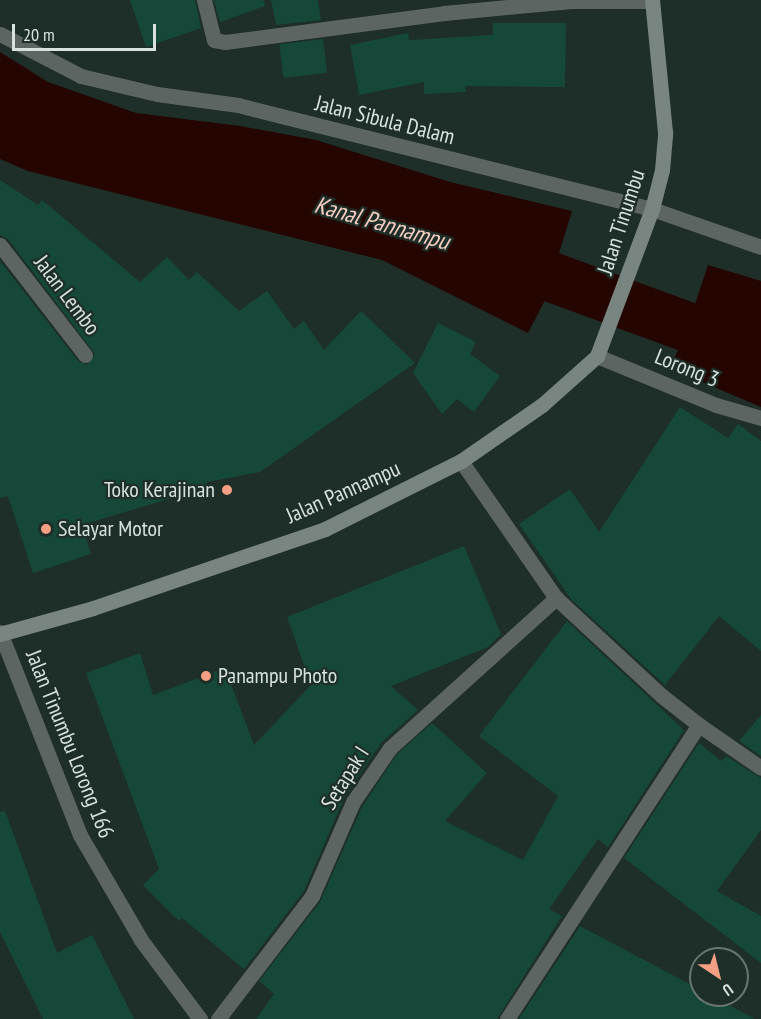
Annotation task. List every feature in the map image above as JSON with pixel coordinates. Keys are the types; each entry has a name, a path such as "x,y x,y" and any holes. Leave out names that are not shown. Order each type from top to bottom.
{"main road":[{"name":"Jalan Tinumbu","path":"613,314 652,209 662,171 665,132 652,1"},
{"name":"Jalan Pannampu","path":"0,633 93,608 325,529 461,461 542,405 597,356 613,314"}],"street":[{"path":"204,0 214,40 225,42 444,13 571,1 652,1"},
{"name":"Jalan Sibula Dalam","path":"0,34 81,76 157,94 238,105 652,209 761,247"},
{"name":"Jalan Lembo","path":"0,245 6,265 84,355"},
{"name":"Lorong 3","path":"597,356 716,405 761,418"},
{"path":"461,461 556,598 662,696 761,768"},
{"name":"Setapak I","path":"218,1019 312,896 353,802 390,748 556,598"},
{"name":"Jalan Tinumbu Lorong 166","path":"0,633 80,835 141,940 201,1019"},
{"path":"507,1019 699,725"}],"water":[{"path":"0,52 48,82 136,113 240,126 316,140 450,182 572,211 544,302 528,333 382,260 28,171 0,159"},
{"path":"708,265 761,281 761,407 669,368 682,343"}],"building":[{"path":"130,0 195,0 201,28 146,47"},
{"path":"214,0 264,0 265,6 220,22"},
{"path":"271,0 318,0 321,20 276,25"},
{"path":"493,23 566,23 565,87 465,86 466,92 424,94 424,82 359,95 350,45 408,33 409,40 493,35"},
{"path":"323,39 327,73 283,78 279,44"},
{"path":"0,180 38,205 42,200 140,282 167,257 189,280 197,272 239,311 267,291 294,329 304,321 324,350 361,311 415,363 260,472 207,482 208,487 82,525 91,554 33,573 8,496 0,498 0,261 78,361 87,365 95,354 8,239 0,235"},
{"path":"438,323 476,342 470,354 500,376 474,412 457,399 442,414 413,373"},
{"path":"680,407 728,438 738,424 761,441 761,651 719,616 665,685 571,599 519,524 570,489 599,532"},
{"path":"464,546 501,634 488,647 391,686 418,710 382,742 345,796 304,891 244,969 182,918 179,921 143,885 159,869 86,673 140,653 153,695 225,668 254,745 311,685 287,617"},
{"path":"567,621 684,730 608,847 598,839 549,909 562,916 497,1019 256,1019 274,994 259,981 320,902 362,807 397,754 432,723 487,773 445,821 523,860 558,796 479,736"},
{"path":"761,715 761,756 739,741"},
{"path":"699,743 721,761 726,756 761,778 761,830 717,891 761,916 761,963 749,954 749,947 740,947 624,858"},
{"path":"5,811 57,953 92,935 134,1019 43,1019 0,932 0,812"},
{"path":"580,926 689,984 689,1007 732,1007 755,1019 519,1019"}],"waterway":[{"name":"Kanal Pannampu","path":"489,254 761,354"}],"place":[{"name":"Toko Kerajinan","path":"227,490"},
{"name":"Selayar Motor","path":"46,529"},
{"name":"Panampu Photo","path":"206,676"}]}
